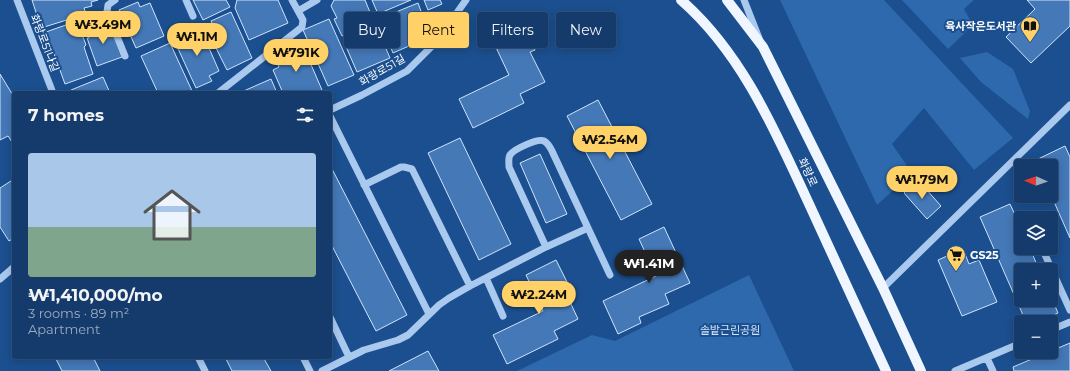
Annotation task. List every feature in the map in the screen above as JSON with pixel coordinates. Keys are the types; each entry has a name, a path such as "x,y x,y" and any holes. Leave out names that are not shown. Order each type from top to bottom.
{"main road":[{"name":"화랑로","path":"680,0 697,15 722,43 770,120 886,371"},
{"name":"화랑로","path":"727,0 763,47 883,288 921,371"}],"street":[{"name":"화랑로51나길","path":"17,0 52,91"},
{"path":"115,0 106,8 125,56"},
{"path":"186,0 193,16"},
{"path":"221,91 302,27 303,20 292,0"},
{"path":"298,11 317,0"},
{"name":"화랑로51길","path":"332,109 407,71 437,41 466,0"},
{"path":"744,0 763,47"},
{"path":"82,23 107,13"},
{"path":"883,288 1070,105"},
{"path":"332,120 429,314"},
{"path":"546,247 509,167 511,154 536,140 544,141 548,144 610,275"},
{"path":"364,185 401,167 412,170 470,286"},
{"path":"322,371 364,350 398,340 408,335 429,314 444,302 470,286 546,247 588,228"},
{"path":"1045,255 1070,310"},
{"path":"0,279 12,269"},
{"path":"486,278 503,316"},
{"path":"332,321 349,357"},
{"path":"1058,327 1070,322"},
{"path":"955,371 1014,346"},
{"path":"987,358 993,371"},
{"path":"199,359 205,371"},
{"path":"304,359 310,371"}],"green space":[{"path":"780,0 884,0 1013,138 974,170 924,108 892,144 912,173 877,205"},
{"path":"902,0 974,0 964,9 973,25 948,49"},
{"path":"987,52 1013,69 1030,111 1028,119 981,82 960,58"},
{"name":"솔밭근린공원","path":"749,275 794,371 517,371 592,335 615,341"}],"building":[{"path":"32,0 98,0 91,2 92,6 84,8 86,14 41,28"},
{"path":"193,0 226,0 230,7 203,20"},
{"path":"237,0 278,0 288,23 249,40 235,8"},
{"path":"334,0 365,0 370,12 344,12 344,35 342,36 334,19 337,18 331,6"},
{"path":"372,0 411,0 383,12 377,12"},
{"path":"424,0 440,0 442,4 428,10"},
{"path":"1027,0 1070,0 1070,26 1031,63 1006,37 1035,9"},
{"path":"138,2 140,7 150,3 164,36 136,48 119,10"},
{"path":"418,3 421,12 408,12 408,46 393,53 391,48 400,48 400,12 396,12"},
{"path":"231,12 252,58 227,70 216,48 222,45 211,21"},
{"path":"329,19 354,75 328,86 303,30"},
{"path":"77,21 86,45 84,47 93,74 65,84 46,32"},
{"path":"98,22 103,35 113,31 122,57 97,66 87,38 89,38 85,27"},
{"path":"199,25 219,71 209,76 212,81 196,88 175,42 187,37 185,31"},
{"path":"170,43 192,91 157,91 141,56"},
{"path":"303,46 322,90 282,91 273,70 279,67 275,57"},
{"path":"347,48 386,48 390,58 357,72"},
{"path":"496,48 534,48 535,50 530,52 545,82 520,94 524,103 473,128 459,99 509,75"},
{"path":"0,74 12,94 12,142 8,136 0,140"},
{"path":"103,77 109,91 71,91"},
{"path":"271,79 276,91 244,91"},
{"path":"598,100 652,204 621,220 567,116"},
{"path":"460,138 511,244 479,260 428,153"},
{"path":"1065,146 1070,157 1070,238 1055,203 1058,203 1058,159 1038,159"},
{"path":"540,154 567,214 546,223 520,163"},
{"path":"332,169 407,315 376,331 332,246"},
{"path":"12,180 12,239 9,241 0,227 0,188"},
{"path":"918,180 941,206 927,219 904,193"},
{"path":"1010,204 1014,213 1014,255 1033,255 1036,263 1014,263 1014,295 980,217"},
{"path":"664,227 690,283 665,294 669,304 639,317 641,323 618,334 603,301 656,276 639,239"},
{"path":"963,249 969,264 979,260 997,302 962,316 938,260"},
{"path":"556,260 569,286 564,289 578,319 554,331 558,339 507,364 493,335 543,311 526,275"},
{"path":"1019,307 1055,307 1058,313 1054,315 1023,315"},
{"path":"1070,343 1070,371 1014,371 1013,367 1032,359 1058,359 1058,348"},
{"path":"428,351 439,371 389,371"},
{"path":"56,359 94,359 100,371 62,371"},
{"path":"226,359 264,359 271,371 232,371"}],"place":[{"name":"육사작은도서관","path":"1030,43"},
{"name":"GS25","path":"956,272"}]}
